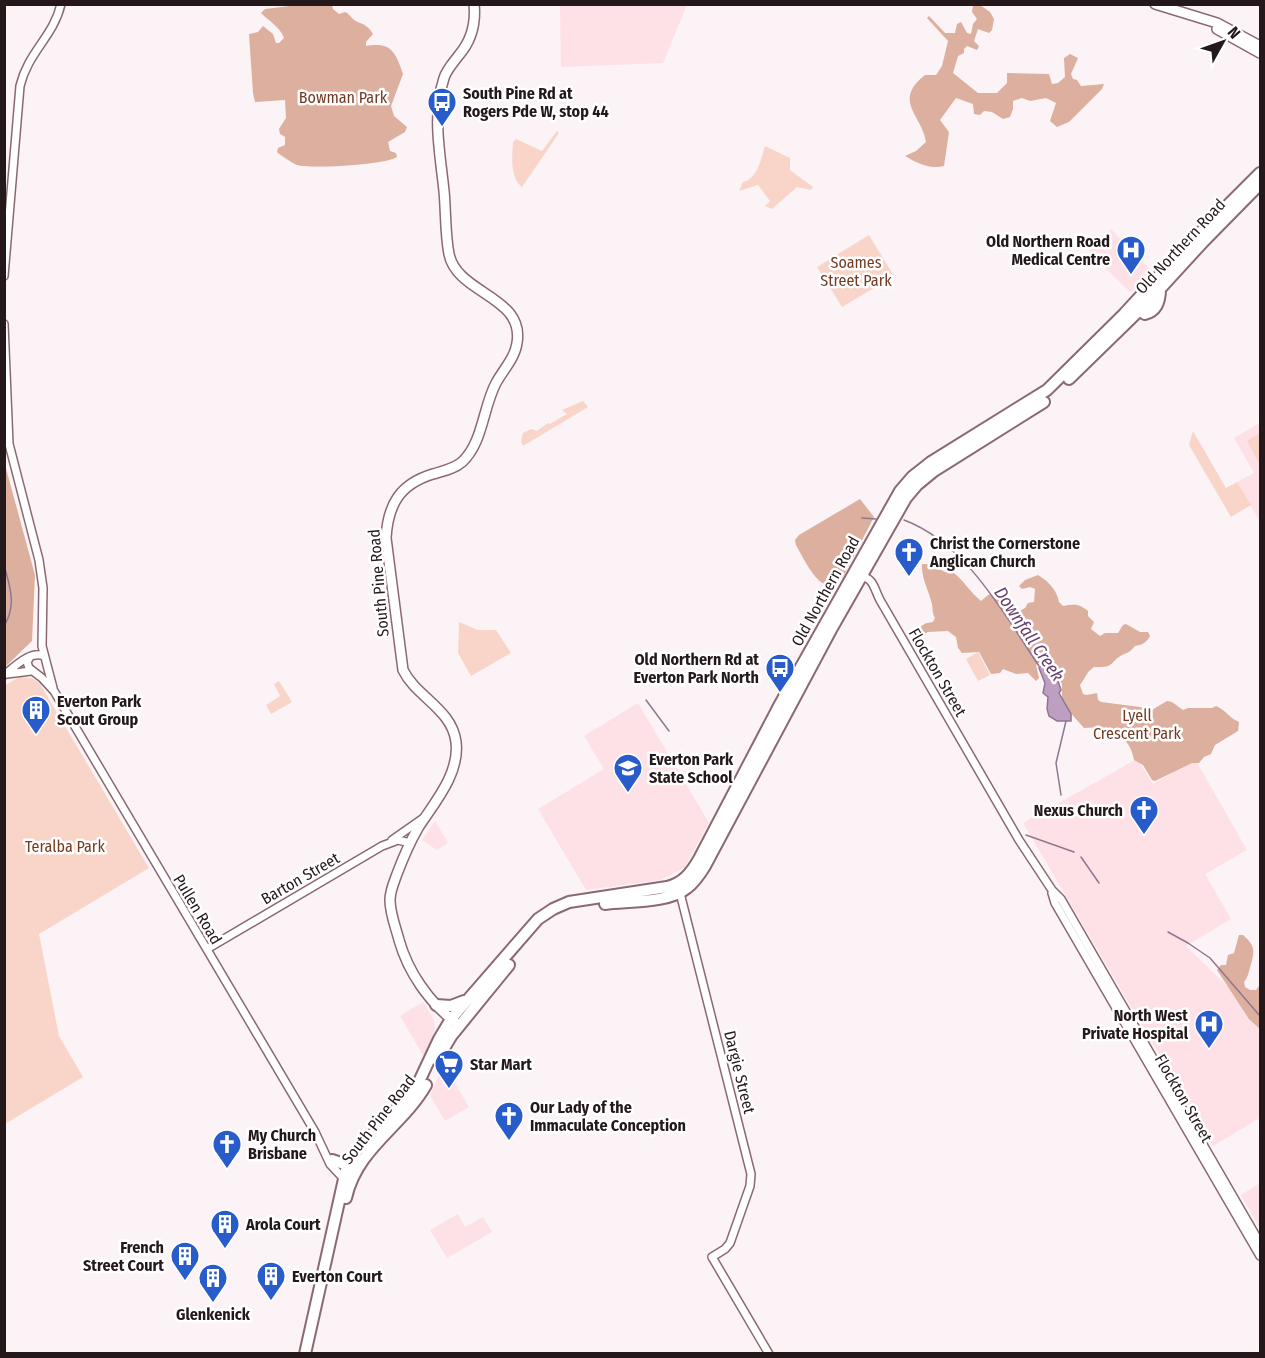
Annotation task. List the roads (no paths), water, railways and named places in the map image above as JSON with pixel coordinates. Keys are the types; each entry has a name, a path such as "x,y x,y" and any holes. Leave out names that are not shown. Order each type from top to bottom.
{"highway":[{"path":"1165,270 1168,259 1181,244 1260,165"},
{"name":"Old Northern Road","path":"855,580 890,505 912,477 937,458 1047,390 1260,173"},
{"name":"Old Northern Road","path":"678,888 691,885 705,866 764,744 855,580 900,506 922,480 1048,398 1160,289 1260,184"},
{"path":"1177,270 1190,263 1260,194"},
{"path":"455,1022 471,997 535,923 553,909 573,901 678,888"},
{"path":"455,1022 538,929 553,916 578,907 661,898 678,888"},
{"path":"436,1005 451,1006 471,997"},
{"name":"South Pine Road","path":"311,1353 350,1162 357,1151 416,1088 439,1039 455,1022"},
{"name":"South Pine Road","path":"305,1353 347,1178 416,1101 455,1022"},
{"path":"332,1160 340,1163 350,1162"}],"main road":[{"name":"South Pine Road","path":"455,1022 436,1005 409,966 391,912 391,889 410,843 439,799 457,751 451,724 446,716 413,687 403,670 386,538 388,516 394,502 404,489 415,481 451,469 470,454 491,394 513,356 517,344 516,323 506,308 460,276 449,255 437,131 445,75 470,38 474,26 474,4"},
{"path":"1155,4 1224,25 1260,46"},
{"path":"1202,19 1260,53"}],"street":[{"path":"4,276 20,86 27,63 50,30 61,4"},
{"path":"4,324 9,444 42,575 42,633 46,665 44,670 5,675"},
{"name":"Flockton Street","path":"855,580 871,580 875,591 1015,833 1061,900 1260,1243"},
{"path":"34,672 28,665 42,633"},
{"path":"5,675 31,656 38,654 44,656"},
{"name":"Pullen Road","path":"46,665 54,691 320,1142 347,1178"},
{"name":"Pullen Road","path":"34,672 54,691"},
{"name":"Barton Street","path":"207,949 390,842 426,816"},
{"path":"390,842 401,840 410,843"},
{"name":"Dargie Street","path":"678,888 751,1174 750,1186 730,1243 712,1257 768,1353"},
{"name":"Flockton Street","path":"1052,890 1055,903 1260,1256"},
{"name":"Pullen Road","path":"320,1142 330,1164 347,1178"}],"waterway":[{"path":"862,518 876,519"},
{"name":"Downfall Creek","path":"904,520 926,531 946,545 965,563 982,582 1039,666"},
{"path":"4,536 4,546"},
{"path":"4,565 11,603 4,626"},
{"path":"646,700 669,731"},
{"name":"Downfall Creek","path":"1061,795 1056,763 1066,721"},
{"path":"1026,835 1074,852"},
{"name":"Downfall Creek","path":"1081,857 1099,883"},
{"name":"Downfall Creek","path":"1168,932 1210,958 1260,1016"}],"place":[{"name":"South Pine Rd at Rogers Pde W, stop 44","path":"442,128"},
{"name":"Old Northern Road Medical Centre","path":"1131,276"},
{"name":"Christ the Cornerstone Anglican Church","path":"909,578"},
{"name":"Old Northern Rd at Everton Park North","path":"780,694"},
{"name":"Everton Park Scout Group","path":"36,736"},
{"name":"Everton Park State School","path":"628,794"},
{"name":"Nexus Church","path":"1144,836"},
{"name":"North West Private Hospital","path":"1209,1050"},
{"name":"Star Mart","path":"449,1090"},
{"name":"Our Lady of the Immaculate Conception","path":"509,1142"},
{"name":"My Church Brisbane","path":"227,1170"},
{"name":"Arola Court","path":"225,1250"},
{"name":"French Street Court","path":"185,1282"},
{"name":"Everton Court","path":"271,1302"},
{"name":"Glenkenick","path":"213,1304"}],"park label":[{"name":"Bowman Park","path":"343,97"},
{"name":"Soames Street Park","path":"856,271"},
{"name":"Lyell Crescent Park","path":"1137,724"},
{"name":"Teralba Park","path":"65,846"}]}
